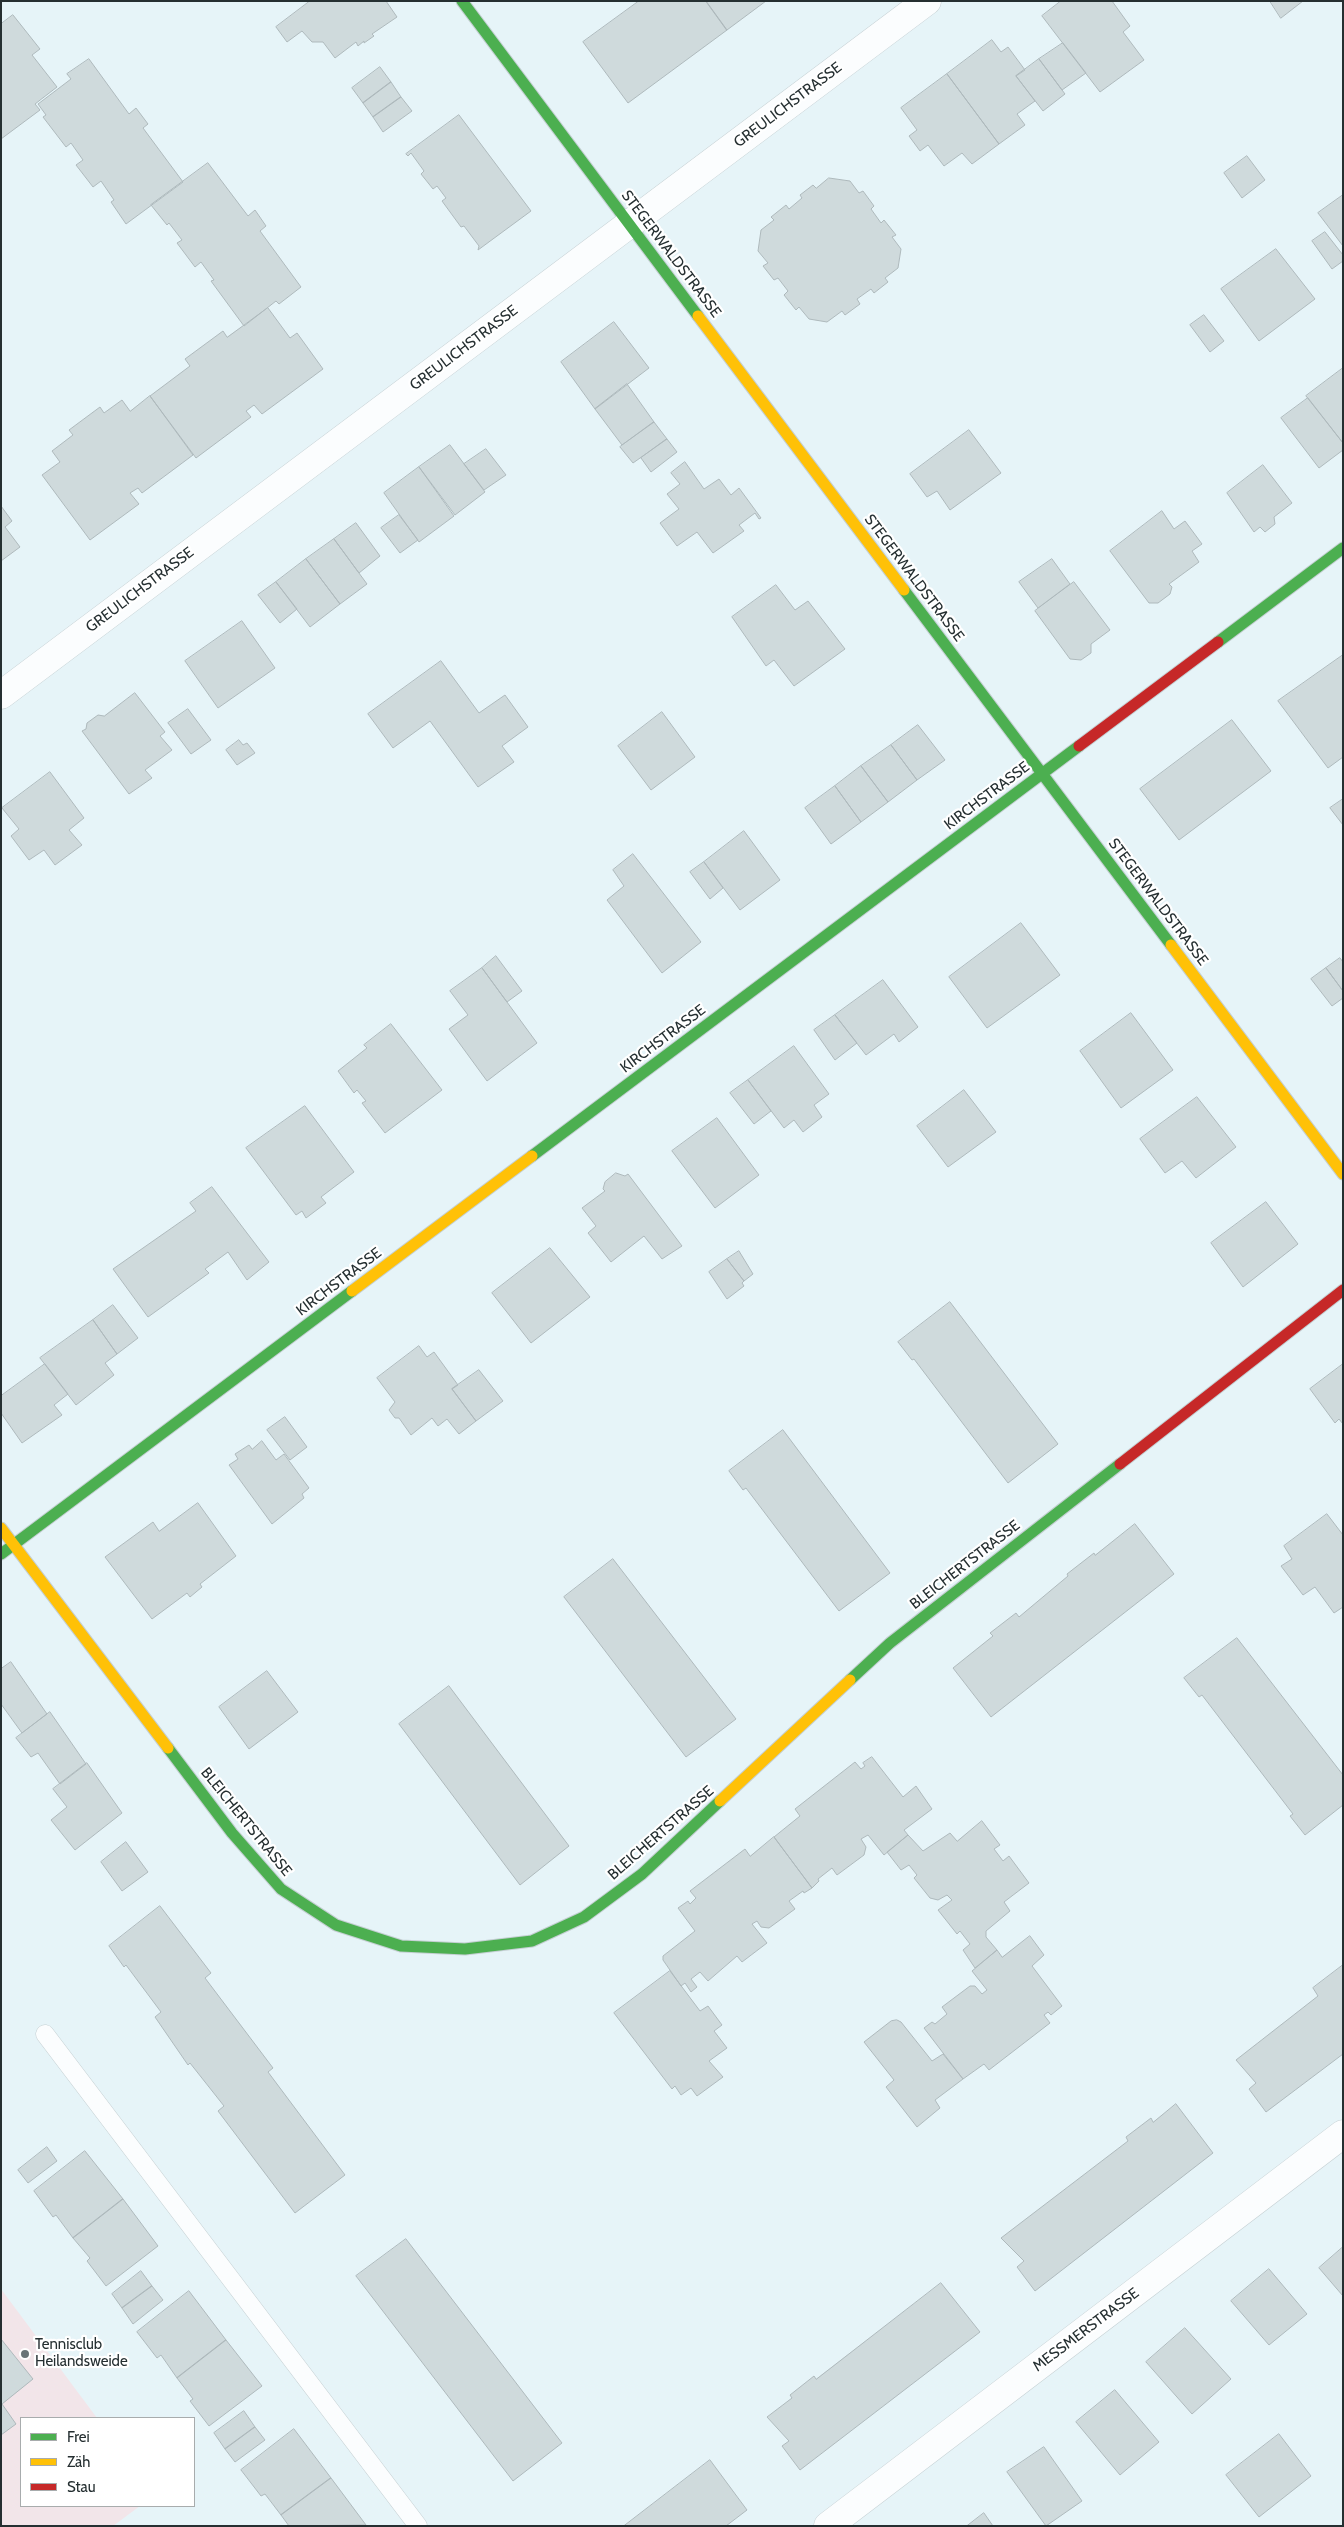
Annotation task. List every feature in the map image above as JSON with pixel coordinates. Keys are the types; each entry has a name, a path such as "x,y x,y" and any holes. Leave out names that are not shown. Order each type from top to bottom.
{"street":[{"name":"STEGERWALDSTRASSE","path":"462,1 1343,1174"},
{"name":"GREULICHSTRASSE","path":"1,694 927,1"},
{"name":"KIRCHSTRASSE","path":"1,1554 1343,548"},
{"name":"BLEICHERTSTRASSE","path":"1,1528 232,1833 281,1889 336,1925 401,1946 465,1949 532,1941 584,1917 642,1874 890,1642 1343,1290"},
{"name":"MESSMERSTRASSE","path":"828,2526 1343,2134"}],"lane":[{"path":"45,2034 418,2526"}],"shaded area":[{"name":"Tennisclub Heilandsweide","path":"1,2289 96,2417 20,2417 20,2507 139,2507 113,2526 1,2526"}],"building":[{"path":"310,1 386,1 397,17 372,34 374,36 364,43 364,41 358,46 356,42 335,58 323,42 312,42 302,31 287,42 276,27"},
{"path":"639,1 706,1 727,30 628,103 583,42"},
{"path":"706,1 766,1 727,30"},
{"path":"1061,1 1112,1 1130,26 1123,32 1144,60 1100,92 1042,16"},
{"path":"1270,1 1303,1 1281,18"},
{"path":"13,15 40,49 32,55 57,87 35,104 40,110 1,139 1,24"},
{"path":"992,40 1001,52 1008,47 1025,70 1016,76 1035,101 1017,114 1025,125 999,144 947,74"},
{"path":"1063,43 1086,73 1062,90 1039,59"},
{"path":"89,59 129,114 136,108 148,124 143,128 183,182 126,224 111,202 114,200 101,181 93,187 76,165 83,160 71,143 66,147 43,117 46,115 38,104 71,79 67,74"},
{"path":"1039,59 1065,94 1043,111 1016,76"},
{"path":"380,67 391,82 363,103 352,88"},
{"path":"947,74 999,144 972,164 962,153 944,166 928,145 920,151 909,136 917,130 901,108"},
{"path":"391,82 401,97 373,117 363,103"},
{"path":"401,97 412,111 383,132 373,117"},
{"path":"459,115 531,211 478,250 479,246 464,226 461,227 442,201 446,198 437,186 433,189 421,174 424,171 411,153 408,156 406,154"},
{"path":"1247,156 1265,180 1242,198 1224,173"},
{"path":"208,163 248,216 255,210 266,226 260,231 301,287 279,304 276,301 244,326 211,281 214,280 201,262 195,267 177,243 182,240 169,223 167,225 151,205"},
{"path":"829,178 850,181 859,193 863,191 874,206 871,209 881,223 884,220 896,235 892,237 901,249 898,268 885,278 888,282 874,293 871,289 857,299 860,304 845,315 842,311 827,322 809,319 799,307 796,310 784,295 788,291 778,278 774,280 763,266 768,263 758,251 761,230 774,220 771,217 786,205 789,209 802,198 800,195 813,185 816,188"},
{"path":"1343,195 1343,246 1318,213"},
{"path":"1325,232 1343,255 1343,261 1332,269 1312,241"},
{"path":"1276,249 1315,299 1259,341 1221,289"},
{"path":"268,308 290,338 297,333 323,369 262,414 254,405 246,411 251,417 196,458 150,396 190,366 185,359 223,331 227,337"},
{"path":"1204,315 1224,341 1210,352 1190,325"},
{"path":"614,322 649,368 595,409 561,362"},
{"path":"1343,368 1343,443 1306,396"},
{"path":"627,384 654,422 622,445 595,409"},
{"path":"150,396 193,455 142,493 138,488 130,493 139,504 90,540 42,475 60,462 52,451 73,435 69,430 100,407 104,413 122,400 130,411"},
{"path":"1308,398 1343,443 1343,450 1319,468 1281,418"},
{"path":"654,422 667,439 633,463 620,447"},
{"path":"969,430 1001,473 950,510 937,491 927,497 910,474"},
{"path":"667,439 677,452 651,472 641,458"},
{"path":"450,445 485,492 455,515 419,467"},
{"path":"486,449 506,475 484,490 464,464"},
{"path":"685,462 704,489 719,479 731,495 739,488 761,518 759,519 755,513 739,525 744,531 713,553 697,532 677,546 660,523 679,509 667,494 680,484 671,473"},
{"path":"1263,465 1292,503 1274,517 1275,524 1265,532 1260,527 1254,532 1227,493"},
{"path":"419,467 454,516 419,542 384,493"},
{"path":"1,506 12,521 5,527 20,547 1,561"},
{"path":"1162,511 1174,529 1185,521 1202,544 1192,551 1199,562 1169,584 1172,587 1170,594 1158,603 1149,603 1110,551"},
{"path":"399,515 418,540 400,553 381,528"},
{"path":"356,523 380,556 359,573 334,539"},
{"path":"334,539 367,584 340,604 306,559"},
{"path":"306,559 340,604 310,627 276,582"},
{"path":"1052,559 1070,584 1038,608 1019,582"},
{"path":"276,582 297,609 280,623 258,595"},
{"path":"1074,582 1110,630 1091,644 1091,653 1081,660 1070,659 1035,611"},
{"path":"776,585 795,610 808,601 845,649 794,686 774,660 766,666 732,617"},
{"path":"242,621 275,668 218,708 185,661"},
{"path":"1343,655 1343,757 1328,768 1278,701"},
{"path":"441,661 479,713 505,695 528,727 502,746 514,762 478,787 430,721 393,748 368,714"},
{"path":"135,693 165,732 160,736 172,750 145,770 152,778 129,794 82,731 86,729 87,723 98,715 104,716"},
{"path":"188,709 211,740 191,754 168,723"},
{"path":"662,712 695,757 651,790 618,746"},
{"path":"1232,720 1271,771 1179,840 1140,789"},
{"path":"918,725 945,760 917,780 891,745"},
{"path":"239,740 243,745 247,743 255,753 237,765 226,750"},
{"path":"891,745 917,780 888,802 861,766"},
{"path":"861,766 888,802 861,822 835,786"},
{"path":"50,772 84,818 69,830 82,845 55,865 44,850 29,860 11,836 19,829 2,808"},
{"path":"835,786 861,822 831,844 805,808"},
{"path":"1343,799 1343,825 1330,808"},
{"path":"744,831 780,880 740,910 704,862"},
{"path":"633,854 701,942 662,973 607,900 624,886 613,870"},
{"path":"704,862 723,888 710,899 690,872"},
{"path":"1021,923 1060,975 987,1028 949,977"},
{"path":"496,956 522,991 507,1002 482,968"},
{"path":"1340,958 1343,962 1343,991 1326,968"},
{"path":"482,968 537,1043 487,1081 449,1029 468,1015 450,991"},
{"path":"1326,968 1343,991 1343,998 1332,1006 1311,979"},
{"path":"883,980 918,1027 899,1042 894,1034 866,1055 835,1015"},
{"path":"1131,1013 1173,1070 1121,1108 1080,1051"},
{"path":"835,1015 857,1043 835,1060 814,1030"},
{"path":"391,1024 442,1090 385,1133 362,1103 366,1101 357,1090 354,1093 338,1071 367,1048 364,1045"},
{"path":"794,1046 829,1094 814,1105 822,1117 803,1132 794,1120 784,1128 748,1080"},
{"path":"748,1080 771,1111 754,1124 730,1093"},
{"path":"964,1090 996,1132 948,1167 917,1126"},
{"path":"1197,1097 1236,1147 1196,1178 1182,1161 1165,1173 1140,1139"},
{"path":"305,1106 354,1172 321,1197 326,1203 306,1218 302,1211 296,1215 246,1148"},
{"path":"717,1118 759,1175 715,1208 672,1151"},
{"path":"616,1173 625,1176 628,1174 682,1246 662,1259 644,1236 611,1262 588,1233 596,1226 582,1208 605,1191 603,1189 605,1182"},
{"path":"212,1187 269,1262 247,1280 228,1252 205,1269 209,1273 148,1317 113,1269 196,1211 190,1203"},
{"path":"1266,1202 1298,1244 1243,1287 1211,1243"},
{"path":"550,1248 590,1297 531,1343 492,1293"},
{"path":"739,1251 753,1274 744,1281 727,1259"},
{"path":"727,1259 744,1281 742,1283 744,1286 727,1299 709,1272"},
{"path":"950,1302 1058,1444 1008,1483 914,1359 912,1360 898,1342"},
{"path":"113,1305 138,1338 117,1354 93,1320"},
{"path":"93,1320 117,1354 105,1363 114,1375 76,1405 40,1358"},
{"path":"419,1346 427,1357 434,1352 458,1385 452,1389 476,1421 459,1434 447,1419 438,1426 432,1418 411,1435 399,1418 395,1418 389,1410 395,1402 377,1378"},
{"path":"45,1364 68,1394 54,1405 62,1415 22,1443 1,1413 1,1396"},
{"path":"1343,1364 1343,1424 1339,1419 1335,1423 1310,1389"},
{"path":"479,1370 503,1401 476,1421 452,1389"},
{"path":"285,1417 307,1447 290,1460 267,1430"},
{"path":"783,1430 890,1573 839,1611 746,1488 743,1490 729,1471"},
{"path":"262,1441 276,1460 284,1454 309,1488 302,1494 304,1498 272,1524 229,1465 238,1459 235,1454 249,1445 252,1449"},
{"path":"198,1503 236,1556 200,1584 202,1587 190,1597 187,1593 152,1619 105,1557 153,1522 159,1531"},
{"path":"1327,1514 1343,1535 1343,1607 1334,1613 1315,1587 1303,1595 1281,1566 1292,1559 1284,1546"},
{"path":"1135,1524 1174,1574 991,1717 953,1668 993,1636 990,1633 1016,1613 1019,1617 1068,1576 1067,1574"},
{"path":"613,1559 736,1719 686,1757 564,1597"},
{"path":"1237,1638 1343,1775 1343,1805 1305,1835 1290,1816 1293,1814 1202,1695 1199,1697 1184,1678"},
{"path":"11,1662 47,1714 22,1733 1,1704 1,1669"},
{"path":"267,1671 298,1712 249,1749 219,1707"},
{"path":"449,1686 569,1846 520,1885 399,1724"},
{"path":"50,1712 86,1764 60,1784 38,1753 31,1757 16,1738"},
{"path":"872,1757 903,1797 916,1786 932,1809 904,1830 908,1835 884,1855 868,1835 861,1839 866,1847 864,1855 837,1875 832,1868 818,1879 819,1881 812,1888 774,1837 800,1816 795,1809 855,1762 861,1769 865,1766 863,1763"},
{"path":"87,1763 122,1813 75,1850 51,1820 67,1807 53,1789"},
{"path":"982,1821 1000,1845 994,1849 1003,1861 1009,1856 1029,1883 1004,1902 1010,1911 986,1931 986,1937 997,1950 975,1968 963,1950 970,1944 960,1931 957,1934 938,1910 952,1900 947,1895 938,1900 930,1898 914,1878 917,1875 909,1865 901,1870 887,1852 908,1835 923,1851 950,1833 957,1841"},
{"path":"774,1837 812,1888 804,1893 803,1891 789,1901 795,1909 769,1928 761,1927 757,1921 752,1924 767,1943 742,1962 737,1956 708,1981 700,1972 691,1979 697,1987 691,1992 685,1983 681,1986 663,1960 663,1956 695,1931 678,1908 688,1901 690,1904 696,1898 690,1891 745,1849 750,1856"},
{"path":"126,1842 148,1872 122,1891 101,1862"},
{"path":"160,1906 211,1973 205,1978 273,2068 268,2072 345,2175 295,2213 218,2111 224,2106 190,2063 188,2065 155,2017 161,2012 126,1965 124,1967 109,1946"},
{"path":"1030,1936 1044,1955 1032,1966 1062,2006 1051,2015 1048,2012 1044,2015 1050,2023 989,2070 984,2064 963,2079 924,2028 932,2022 935,2024 947,2014 942,2007 970,1986 975,1986 982,1994 987,1990 972,1971 997,1950 1002,1957"},
{"path":"1343,1965 1343,2054 1266,2112 1249,2089 1256,2083 1236,2060 1318,1996 1313,1988"},
{"path":"670,1971 700,2011 708,2006 722,2025 714,2031 727,2048 709,2061 723,2077 697,2096 691,2088 681,2095 675,2086 672,2089 614,2013"},
{"path":"897,2020 901,2022 932,2061 943,2054 963,2079 935,2100 940,2108 917,2127 886,2087 894,2080 864,2042 891,2021"},
{"path":"1176,2104 1213,2153 1035,2291 1017,2267 1024,2261 1001,2238 1128,2141 1126,2137 1151,2118 1153,2122"},
{"path":"47,2147 57,2161 28,2183 18,2170"},
{"path":"85,2151 123,2199 73,2238 56,2215 53,2217 34,2191"},
{"path":"123,2199 158,2246 106,2286 87,2261 90,2258 73,2238"},
{"path":"406,2239 562,2443 513,2481 356,2276"},
{"path":"1343,2247 1343,2296 1319,2268"},
{"path":"1269,2269 1307,2314 1269,2345 1231,2301"},
{"path":"141,2271 152,2286 122,2308 112,2294"},
{"path":"941,2283 980,2332 800,2470 782,2446 789,2441 767,2417 792,2398 790,2395 814,2376 816,2379"},
{"path":"152,2286 163,2300 133,2324 122,2308"},
{"path":"189,2291 226,2340 177,2378 161,2355 157,2358 137,2332"},
{"path":"1185,2328 1231,2379 1192,2414 1146,2362"},
{"path":"1,2339 33,2379 2,2404 16,2424 1,2435"},
{"path":"226,2340 262,2386 209,2426 190,2401 193,2399 177,2378"},
{"path":"1115,2390 1159,2442 1120,2475 1076,2422"},
{"path":"244,2411 255,2427 225,2449 214,2433"},
{"path":"255,2427 265,2440 235,2462 225,2449"},
{"path":"294,2429 331,2478 281,2515 265,2494 261,2496 241,2470"},
{"path":"1279,2434 1311,2476 1259,2517 1226,2475"},
{"path":"1044,2447 1082,2501 1046,2526 1007,2472"},
{"path":"710,2460 747,2510 726,2526 624,2526"},
{"path":"331,2478 366,2525 289,2526 281,2515"},
{"path":"984,2513 993,2526 967,2526"}],"traffic: fast":[{"path":"462,1 698,316"},
{"path":"1218,642 1343,548"},
{"path":"904,590 1171,945"},
{"path":"532,1156 1079,746"},
{"path":"1,1554 352,1291"},
{"path":"850,1680 890,1643 1120,1464"},
{"path":"168,1748 232,1833 281,1889 336,1925 401,1946 465,1949 532,1941 584,1917 642,1874 720,1801"}],"traffic: slow":[{"path":"698,316 904,590"},
{"path":"1171,945 1343,1174"},
{"path":"352,1291 532,1156"},
{"path":"1,1528 168,1748"},
{"path":"720,1801 850,1680"}],"traffic: jam":[{"path":"1079,746 1218,642"},
{"path":"1120,1464 1343,1290"}],"place":[{"name":"Tennisclub Heilandsweide","path":"25,2354"}]}
